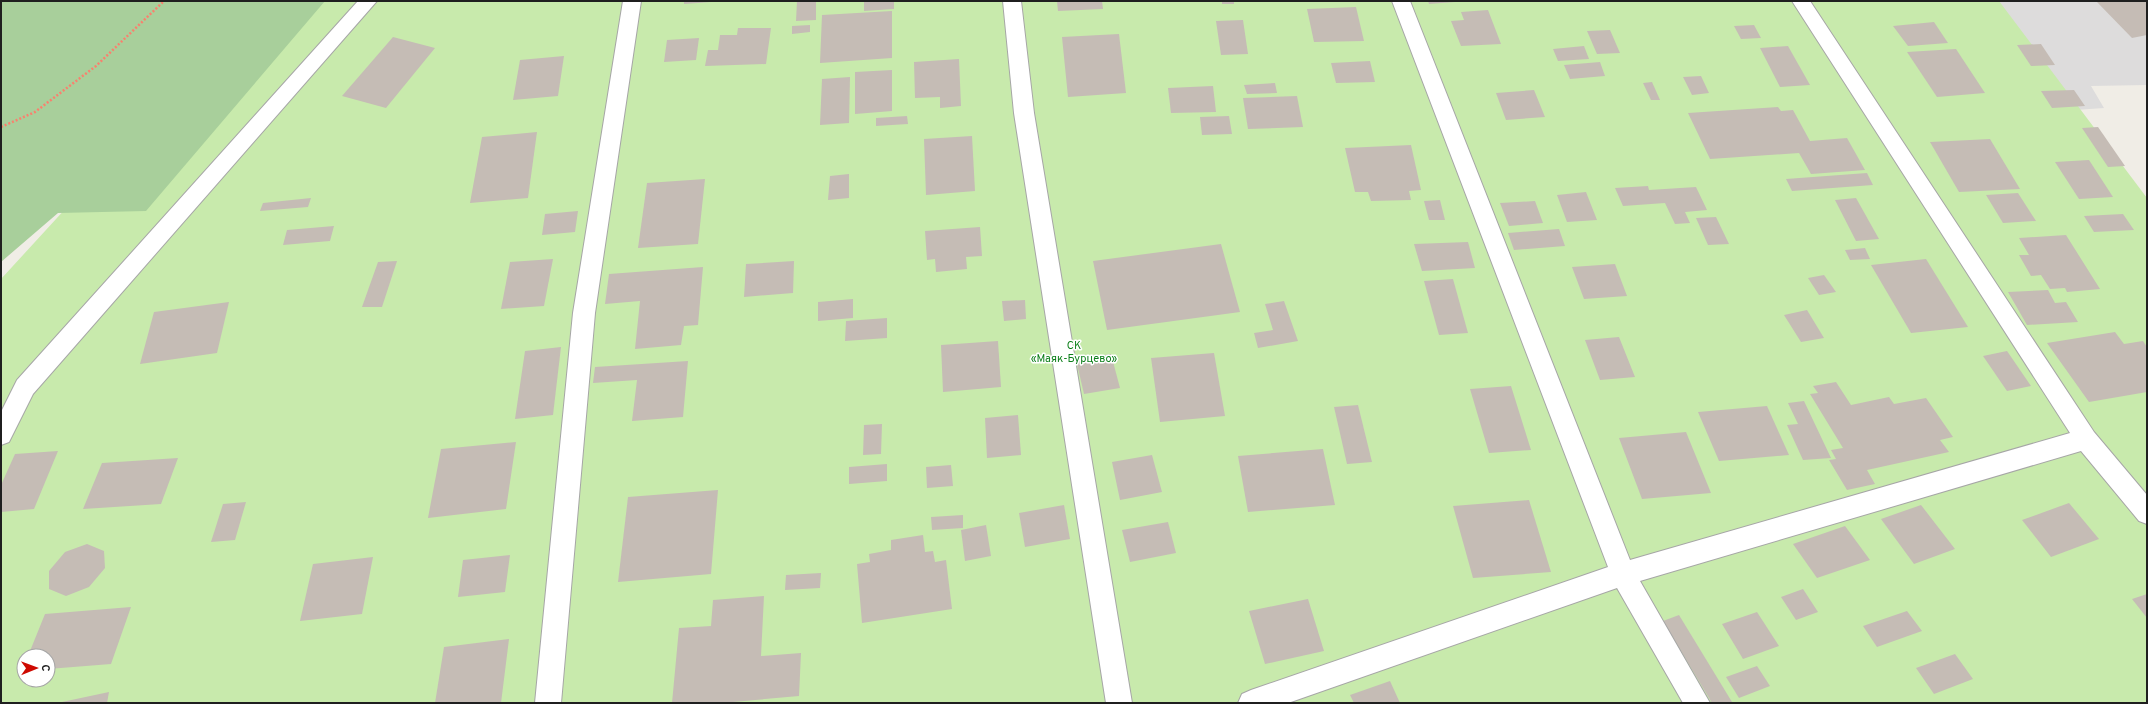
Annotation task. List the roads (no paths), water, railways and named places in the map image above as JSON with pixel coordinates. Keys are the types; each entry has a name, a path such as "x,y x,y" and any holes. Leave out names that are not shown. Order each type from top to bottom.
{"street":[{"path":"1,435 25,387 368,1"},
{"path":"548,703 584,313 632,1"},
{"path":"1012,1 1024,113 1119,703"},
{"path":"1401,1 1623,574 1697,703"},
{"path":"1801,1 2086,439 2147,513"},
{"path":"1251,703 1623,574 2086,439"}],"park label":[{"name":"СК «Маяк-Бурцево»","path":"1074,352"}]}
